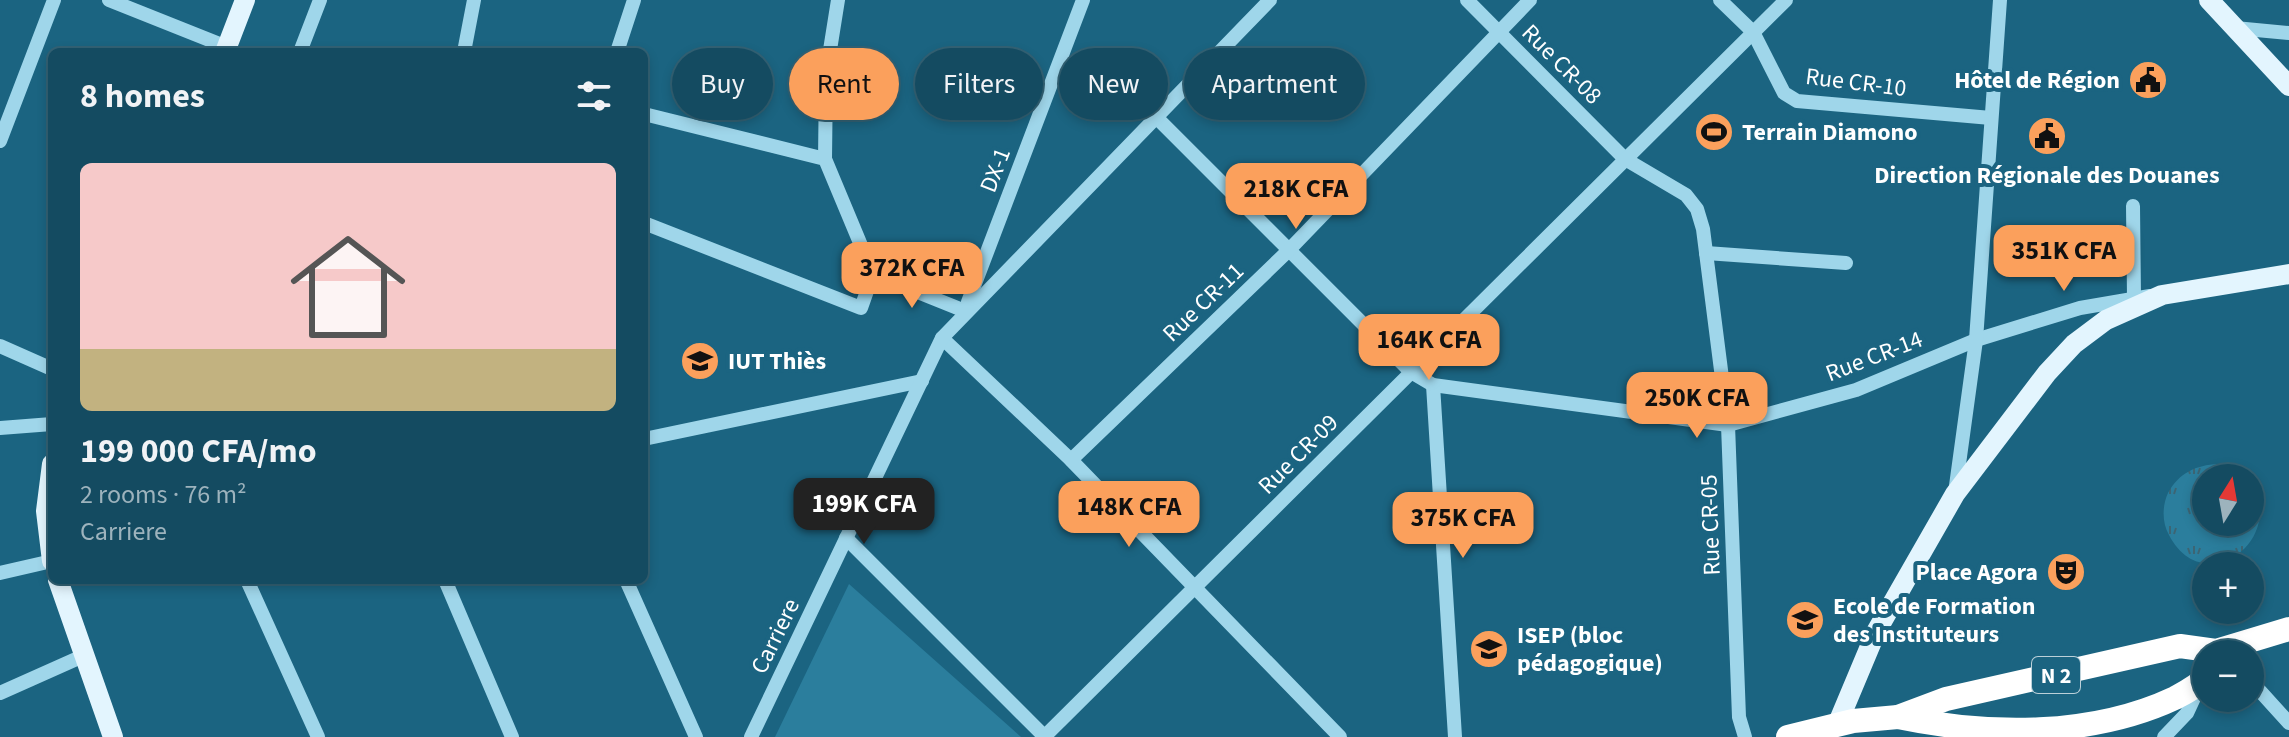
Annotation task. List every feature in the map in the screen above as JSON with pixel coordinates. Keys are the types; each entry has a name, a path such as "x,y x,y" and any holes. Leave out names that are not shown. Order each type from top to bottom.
{"highway":[{"name":"N 2","path":"2256,640 2289,629"},
{"name":"N 2","path":"1788,737 1837,731 1898,717 1946,699 2180,646 2192,648"},
{"name":"N 2","path":"1898,717 1993,732 2108,727 2134,719 2192,686"}],"main road":[{"path":"226,48 245,0"},
{"path":"2209,0 2289,86"},
{"path":"1837,731 1876,632 1955,494 2047,373 2074,344 2106,320 2162,295 2289,274"},
{"path":"48,495 48,528"},
{"path":"59,584 113,737"}],"street":[{"path":"0,141 54,0"},
{"path":"109,0 224,48"},
{"path":"302,48 320,0"},
{"path":"465,48 474,0"},
{"path":"618,48 634,0"},
{"path":"648,225 861,308 873,274 825,159 826,75 838,0"},
{"name":"DX-1","path":"965,311 1083,0"},
{"name":"Carriere","path":"1168,103 1270,0"},
{"name":"Rue CR-08","path":"1467,0 1625,159"},
{"name":"Rue CR-11","path":"1071,460 1288,251 1530,0"},
{"name":"Rue CR-10","path":"1720,0 1753,32 1784,93 1797,101 1991,118"},
{"name":"Rue CR-09","path":"1045,737 1786,0"},
{"path":"1955,494 1976,340 2000,0"},
{"path":"2235,28 2289,33"},
{"path":"648,115 825,159"},
{"name":"Carriere","path":"751,737 942,338 1151,120"},
{"name":"Rue CR-14","path":"1159,120 1411,372 1433,385 1728,425 1856,390 1976,340 2080,308 2134,297 2162,295"},
{"name":"Rue CR-05","path":"1625,159 1686,195 1697,209 1706,253 1728,425 1739,717 1745,737"},
{"path":"2133,206 2134,297"},
{"path":"1706,253 1846,263"},
{"path":"873,274 965,311"},
{"path":"942,338 1071,460 1340,737"},
{"path":"0,346 48,367"},
{"path":"648,438 922,381"},
{"path":"1433,385 1455,737"},
{"path":"0,428 48,424"},
{"path":"846,538 1045,737"},
{"path":"0,573 48,562"},
{"path":"0,565 20,569"},
{"path":"249,584 318,737"},
{"path":"447,584 512,737"},
{"path":"628,584 696,737"},
{"path":"0,693 83,656"},
{"path":"2264,695 2289,723"},
{"path":"2164,737 2187,713 2192,703"}],"green space":[{"path":"2192,470 2192,536 2252,536 2240,552 2192,552 2192,558 2184,554 2169,535 2164,520 2165,503 2172,486"},
{"path":"849,584 1021,737 775,737"}],"place":[{"name":"Hôtel de Région","path":"2148,80"},
{"name":"Terrain Diamono","path":"1714,132"},
{"name":"Direction Régionale des Douanes","path":"2047,136"},
{"name":"IUT Thiès","path":"700,361"},
{"name":"Place Agora","path":"2066,572"},
{"name":"Ecole de Formation des Instituteurs","path":"1805,620"},
{"name":"ISEP (bloc pédagogique)","path":"1489,649"}]}
